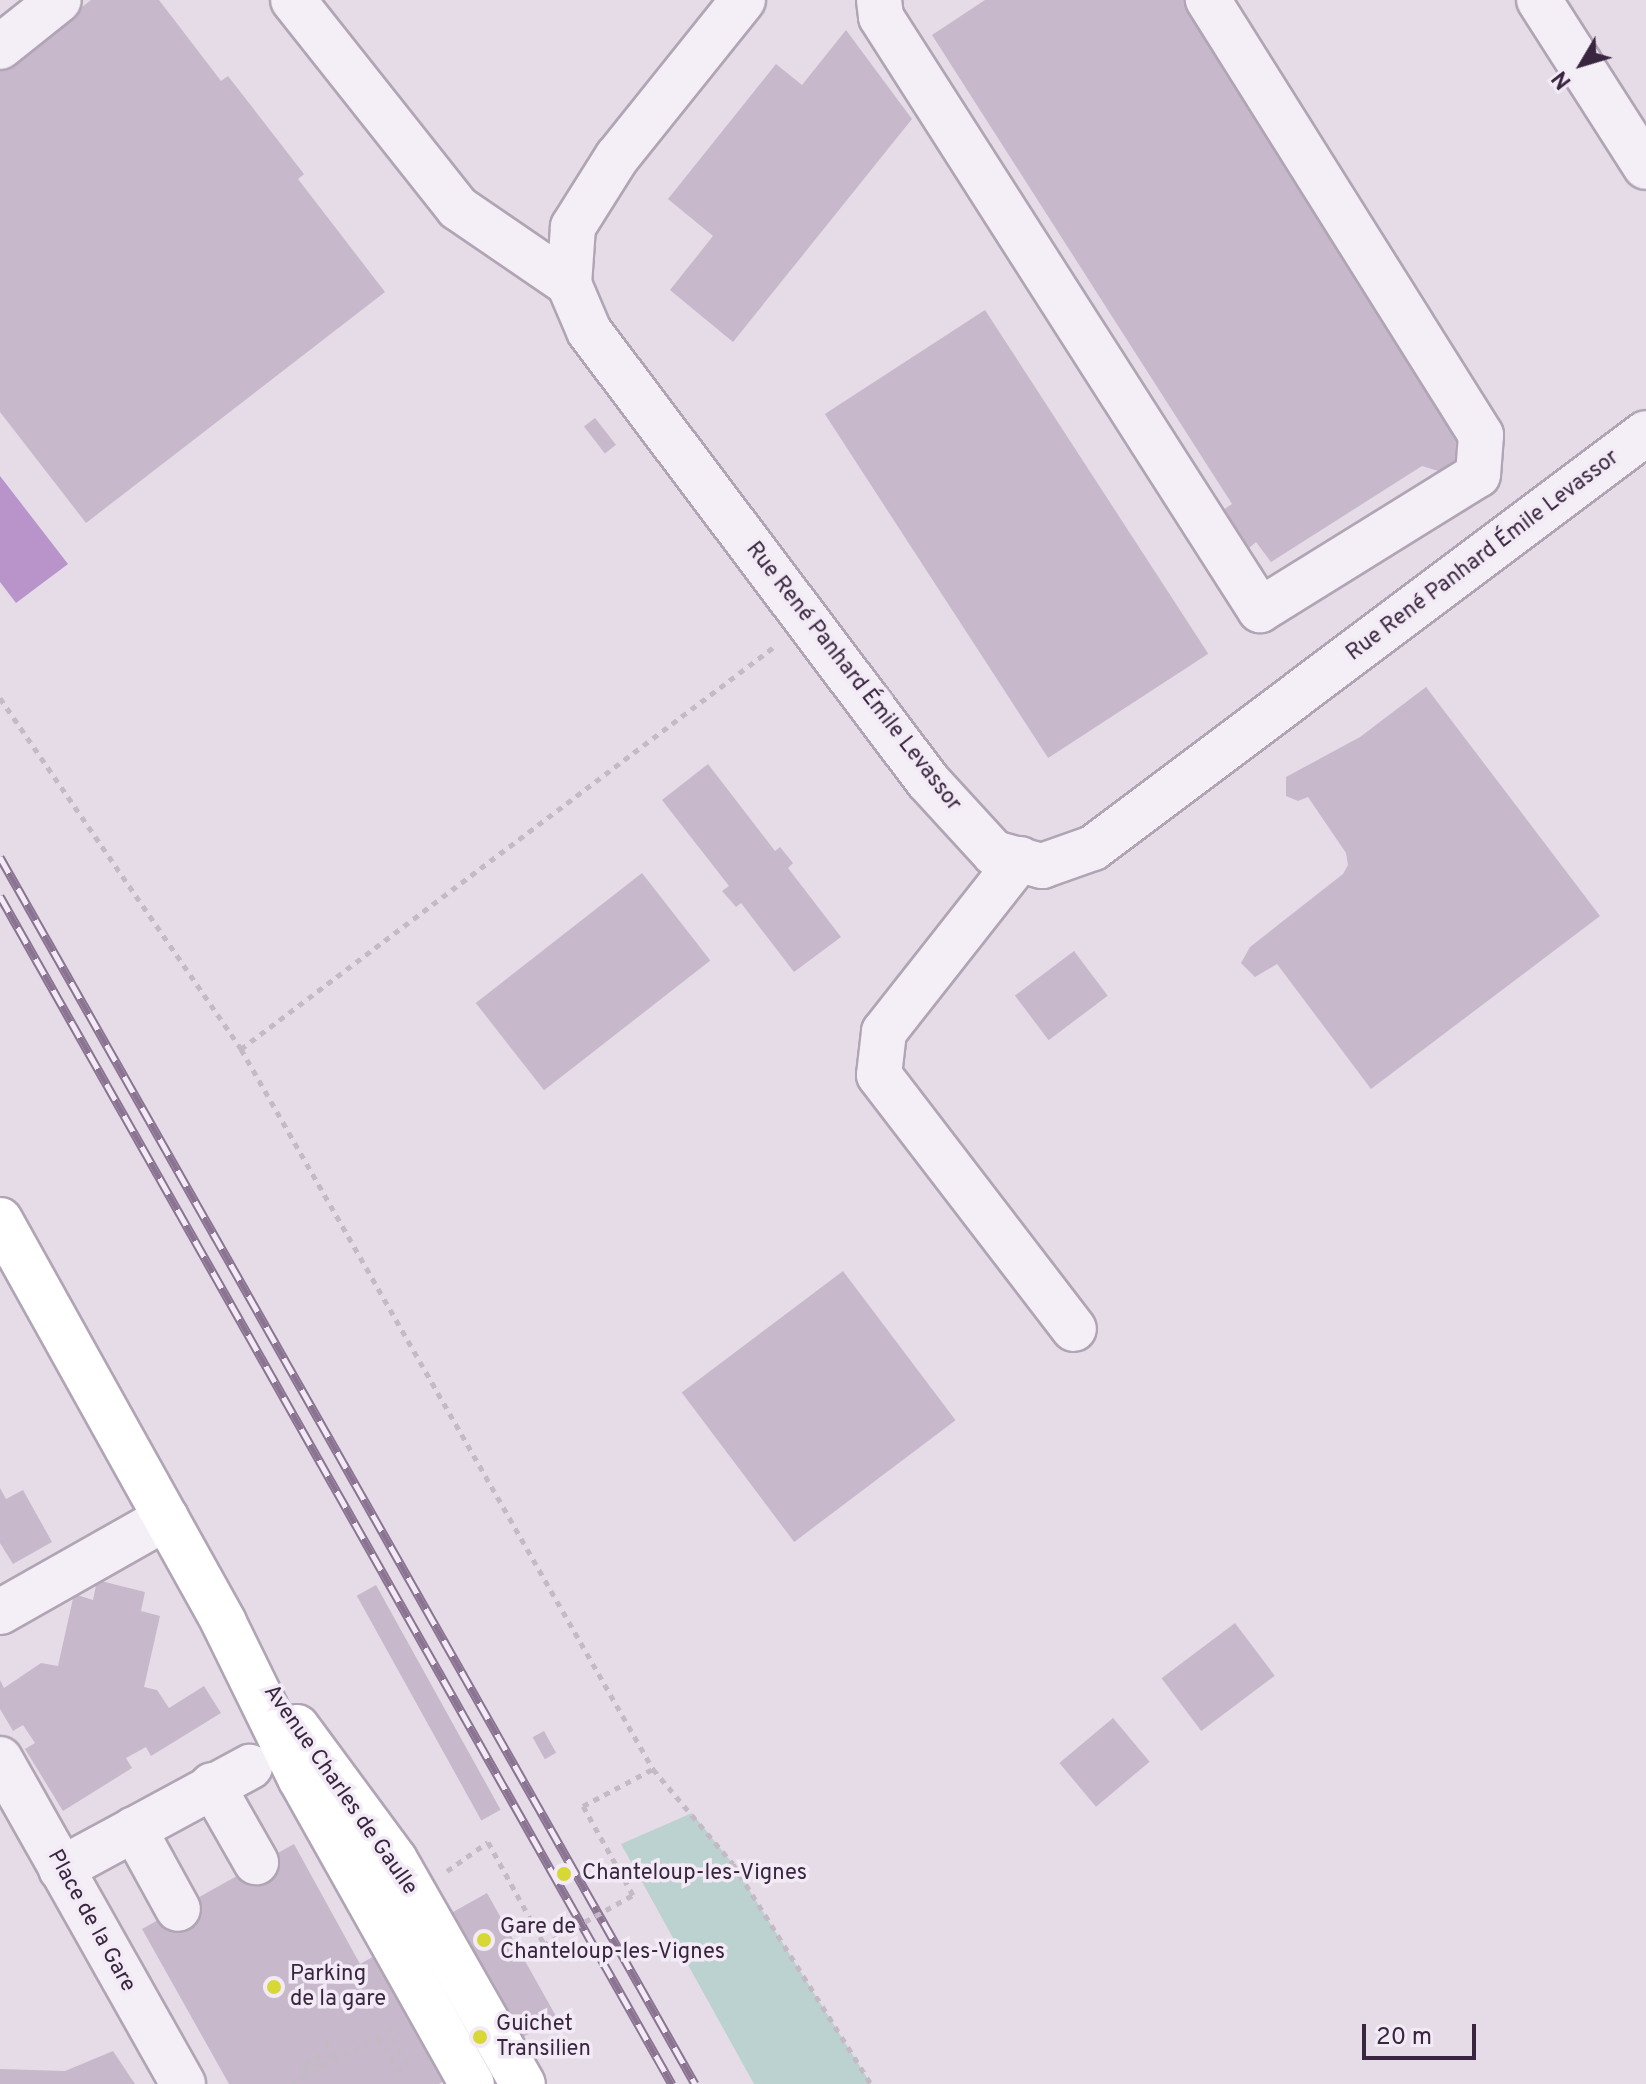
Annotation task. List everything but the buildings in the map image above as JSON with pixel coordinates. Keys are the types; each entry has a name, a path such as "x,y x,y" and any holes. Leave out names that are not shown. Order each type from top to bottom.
{"main road":[{"name":"Avenue Charles de Gaulle","path":"0,1220 224,1623 284,1748 472,2084"},
{"name":"Avenue Charles de Gaulle","path":"224,1623 395,1860 523,2084"}],"street":[{"path":"0,47 59,0"},
{"path":"293,0 458,208 569,284"},
{"name":"Rue René Panhard Émile Levassor","path":"743,0 617,157 573,227 569,284 589,331 928,781 994,853 1042,866 1093,848 1646,433"},
{"path":"879,0 881,17 1260,610 1478,475 1481,435 1208,0"},
{"path":"1539,0 1646,167"},
{"path":"1020,859 884,1032 879,1075 1074,1329"},
{"path":"0,1612 166,1518"},
{"name":"Place de la Gare","path":"0,1759 183,2084"},
{"path":"61,1869 231,1776 256,1862"},
{"path":"134,1829 178,1909"}],"path":[{"path":"241,1049 808,622"},
{"path":"0,698 241,1049 653,1769 733,1864 871,2084"},
{"path":"522,1957 633,1895 583,1806 653,1769"},
{"path":"444,1872 488,1842 544,1944"},
{"path":"291,2084 396,2027"},
{"path":"378,2037 397,2070 407,2064 388,2031"},
{"path":"326,2042 336,2060"},
{"path":"321,2055 303,2065 306,2071 324,2061 326,2065"}],"shaded area":[{"path":"0,476 68,564 16,603 0,582"},
{"path":"692,1813 733,1864 871,2084 754,2084 621,1844"}],"railway":[{"path":"0,857 695,2084"},
{"path":"0,896 672,2084"}],"place":[{"name":"Chanteloup-les-Vignes","path":"564,1874"},
{"name":"Gare de Chanteloup-les-Vignes","path":"484,1940"},
{"name":"Parking de la gare","path":"274,1987"},
{"name":"Guichet Transilien","path":"480,2037"}]}
